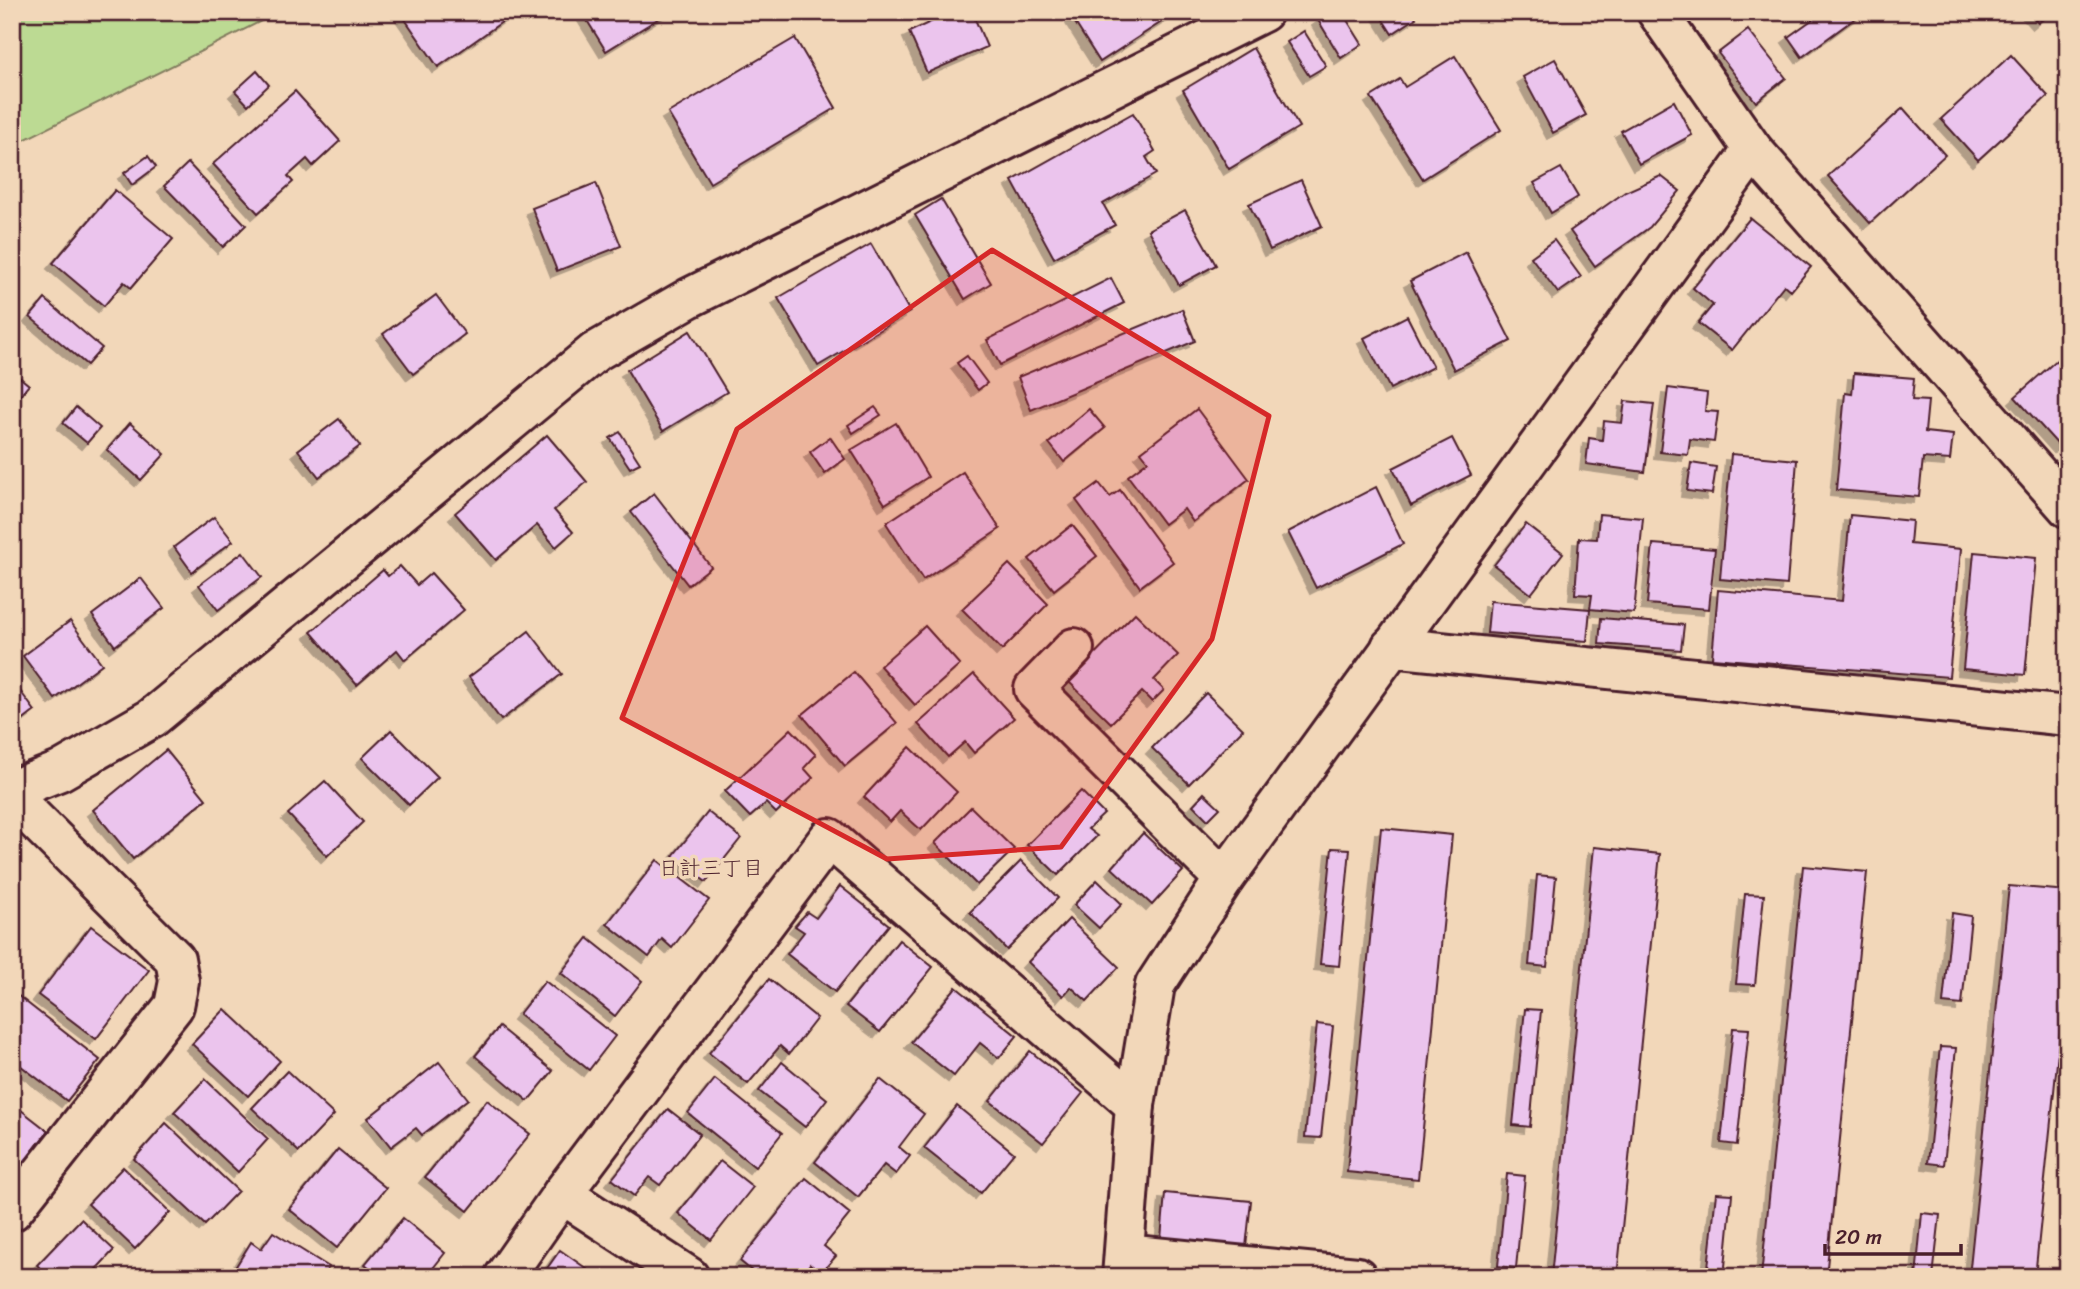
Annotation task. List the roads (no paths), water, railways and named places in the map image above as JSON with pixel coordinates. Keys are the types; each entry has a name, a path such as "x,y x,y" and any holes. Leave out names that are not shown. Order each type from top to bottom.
{"street":[{"path":"12,790 60,771 152,719 595,352 689,298 1263,12"},
{"path":"1657,12 1753,150 2068,508"},
{"path":"1357,1277 1123,1265 1135,1105 1154,985 1224,878 1753,150"},
{"path":"1391,647 2068,716"},
{"path":"1074,648 1034,689 1224,878"},
{"path":"12,797 175,959 179,981 174,1006 12,1211"},
{"path":"505,1277 562,1194 828,838 1135,1105"},
{"path":"562,1194 689,1277"}],"district":[{"name":"日計三丁目","path":"711,868"}]}
